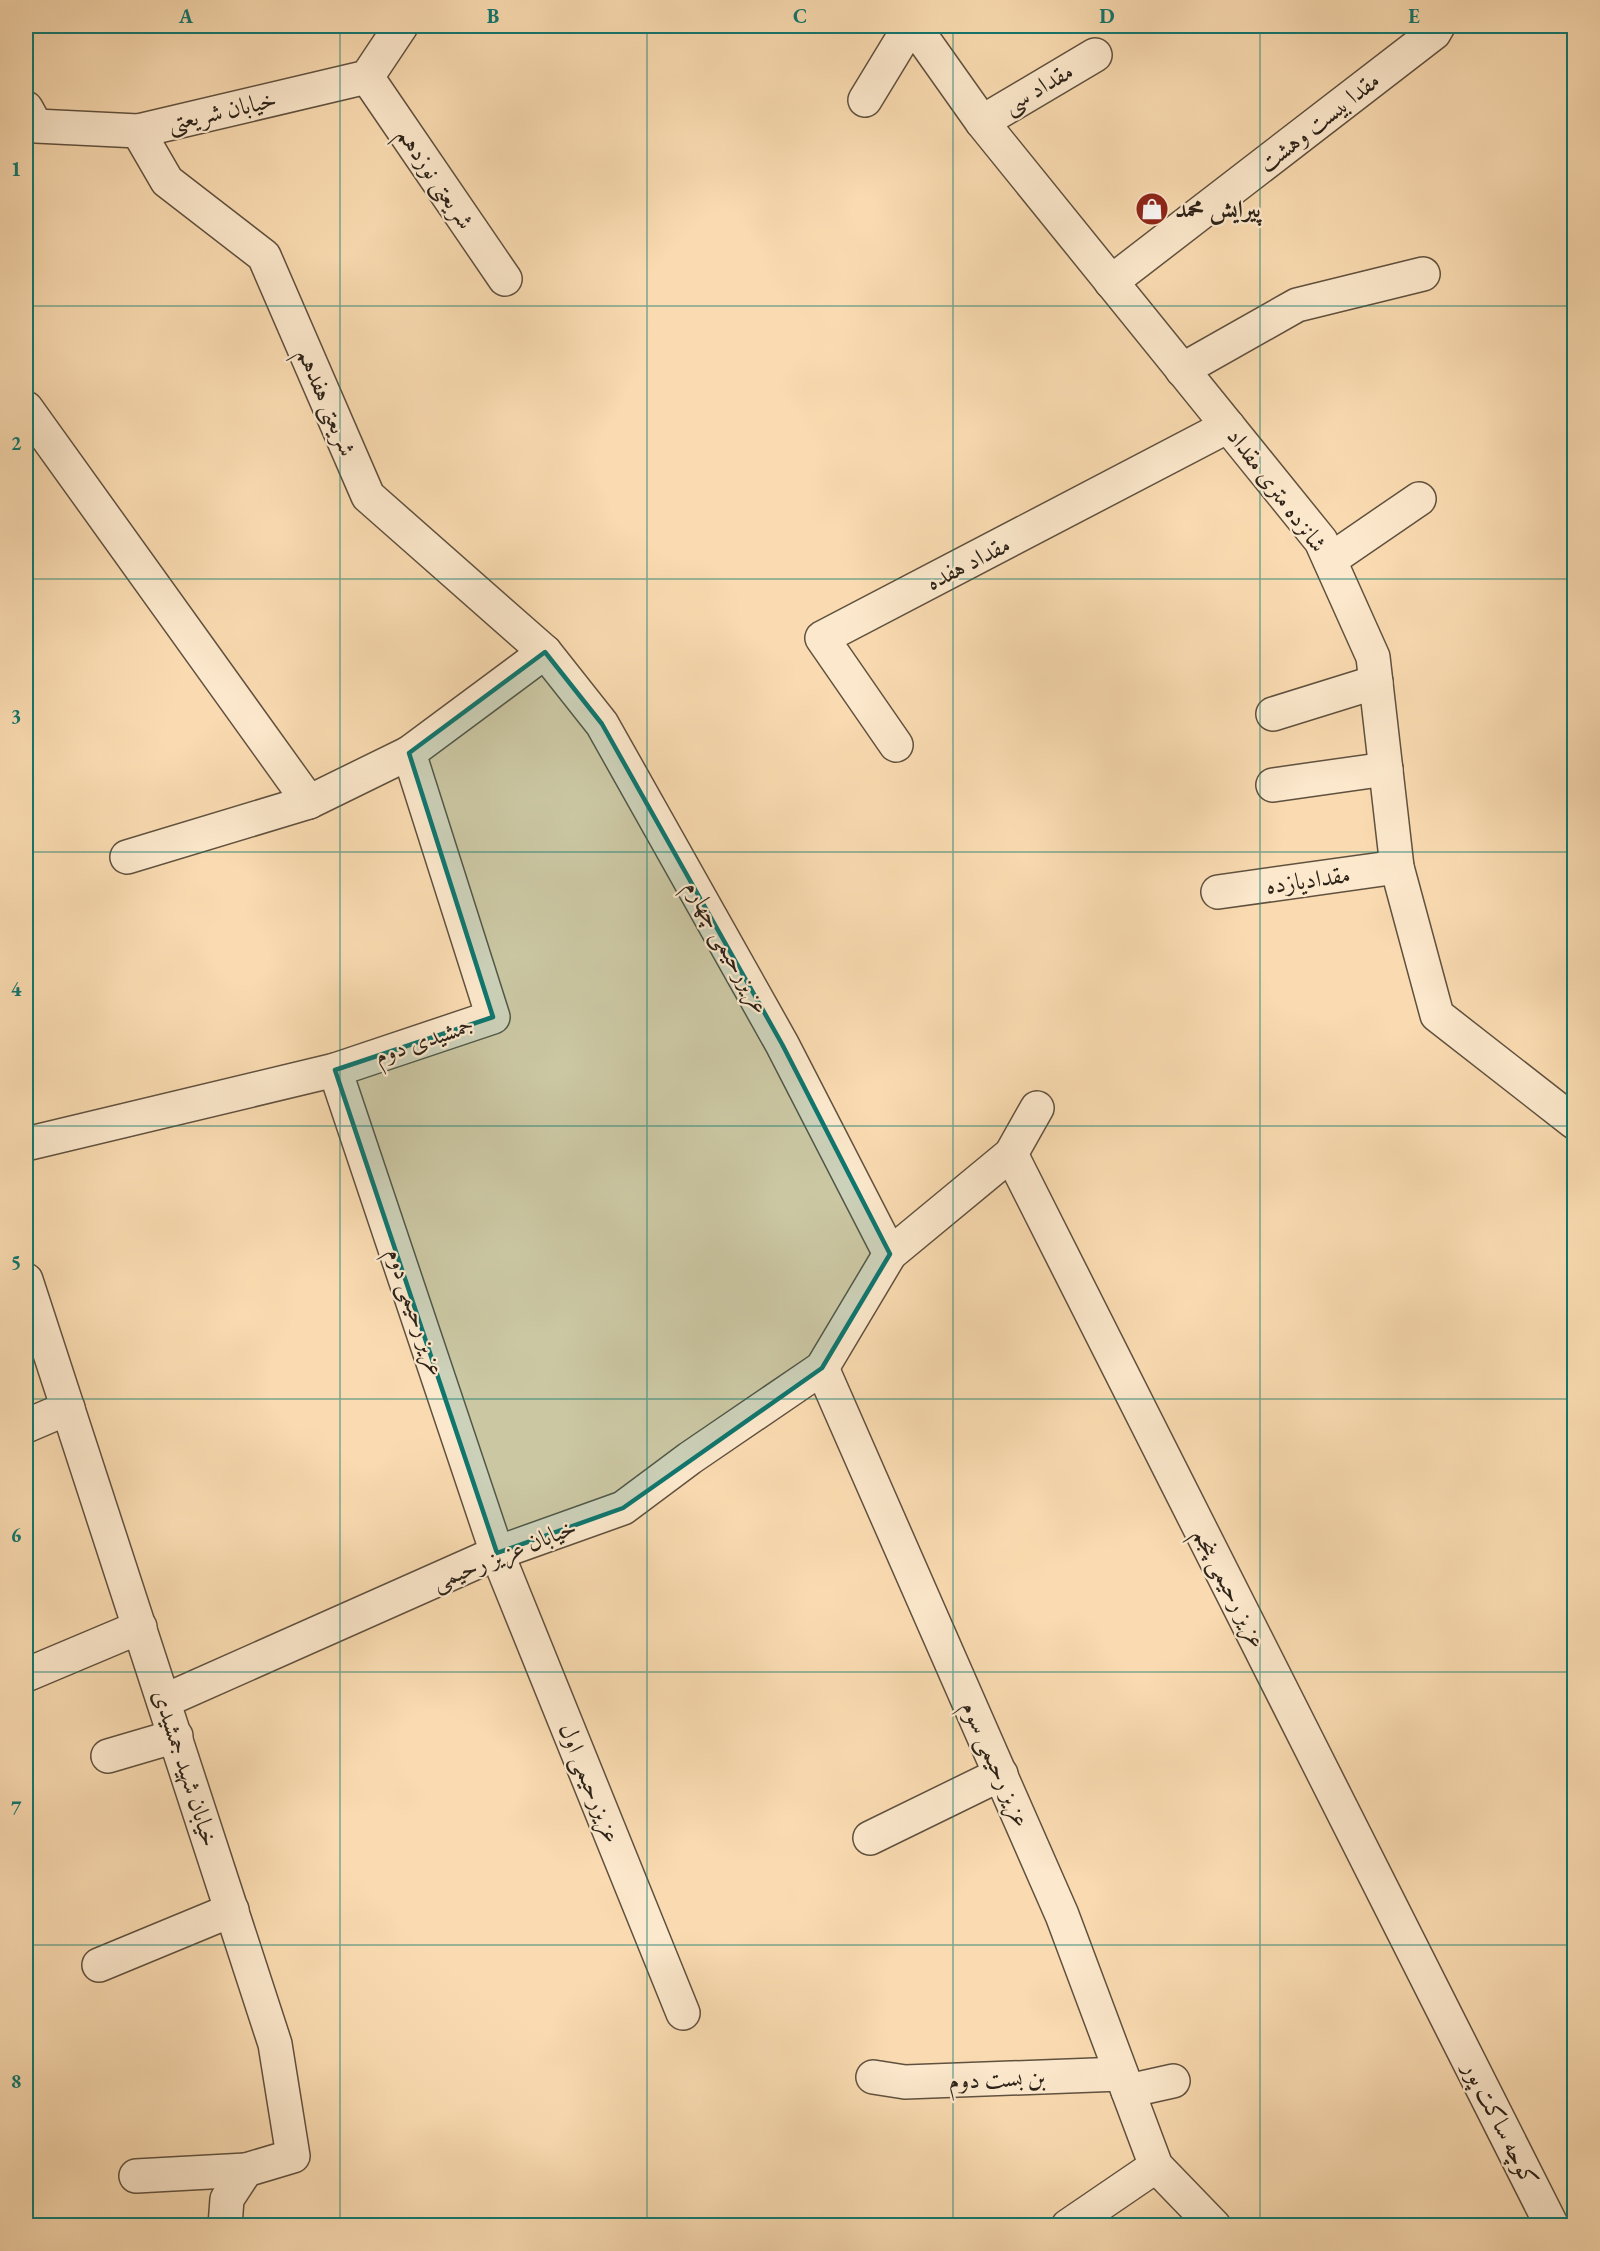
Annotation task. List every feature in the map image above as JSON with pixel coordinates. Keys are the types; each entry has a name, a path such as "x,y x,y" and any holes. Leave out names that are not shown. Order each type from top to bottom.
{"street":[{"path":"367,76 401,26"},
{"path":"865,100 912,26"},
{"name":"شانزده متری مقداد","path":"912,26 982,122 1321,541 1373,657 1397,867 1437,1015 1575,1122"},
{"name":"مقدا بیست وهشت","path":"1111,282 1434,33 1438,26"},
{"name":"مقداد سی","path":"982,122 1095,55"},
{"name":"خیابان شریعتی","path":"26,108 36,126 138,131 367,76"},
{"name":"شریعتی نوزدهم","path":"367,76 505,279"},
{"name":"شریعتی هفدهم","path":"138,131 167,181 264,256 368,496 545,652"},
{"path":"1182,370 1297,305 1423,274"},
{"path":"26,408 309,801"},
{"name":"مقداد هفده","path":"896,745 822,638 1228,426"},
{"path":"1330,560 1419,499"},
{"path":"127,857 309,801 409,753 545,652"},
{"name":"عزیزرحیمی چهارم","path":"545,652 602,724 782,1044 890,1254"},
{"path":"1273,714 1376,682"},
{"name":"جمشیدی دوم","path":"26,1144 335,1071 493,1017 409,753"},
{"path":"1273,785 1386,769"},
{"name":"مقدادیازده","path":"1218,892 1397,867"},
{"name":"عزیز رحیمی دوم","path":"335,1071 497,1553"},
{"path":"822,1368 890,1254 1011,1154 1036,1108"},
{"name":"عزیز رحیمی پنجم","path":"1011,1154 1450,2022"},
{"name":"خیابان شهید جمشیدی","path":"26,1280 275,2044 292,2156 246,2170"},
{"name":"خیابان عزیز رحیمی","path":"164,1701 497,1553 623,1508 690,1458 822,1368"},
{"name":"عزیز رحیمی سوم","path":"822,1368 1062,1915 1156,2166"},
{"path":"26,1426 68,1408"},
{"name":"عزیزرحیمی اول","path":"497,1553 683,2013"},
{"path":"26,1675 140,1627"},
{"path":"108,1756 176,1736"},
{"path":"870,1838 1001,1774"},
{"path":"99,1965 232,1910"},
{"name":"کوچه ساکت پور","path":"1450,2022 1552,2226"},
{"name":"بن بست دوم","path":"873,2077 905,2082 1125,2083 1173,2081"},
{"path":"1068,2226 1156,2166 1214,2226"},
{"path":"136,2176 246,2170"},
{"path":"225,2226 227,2199 246,2170"}],"highlighted area":[{"path":"545,652 602,724 782,1044 890,1254 822,1368 623,1508 497,1553 335,1070 493,1017 409,753"}],"place":[{"name":"پیرایش محمد","path":"1152,209"}]}
